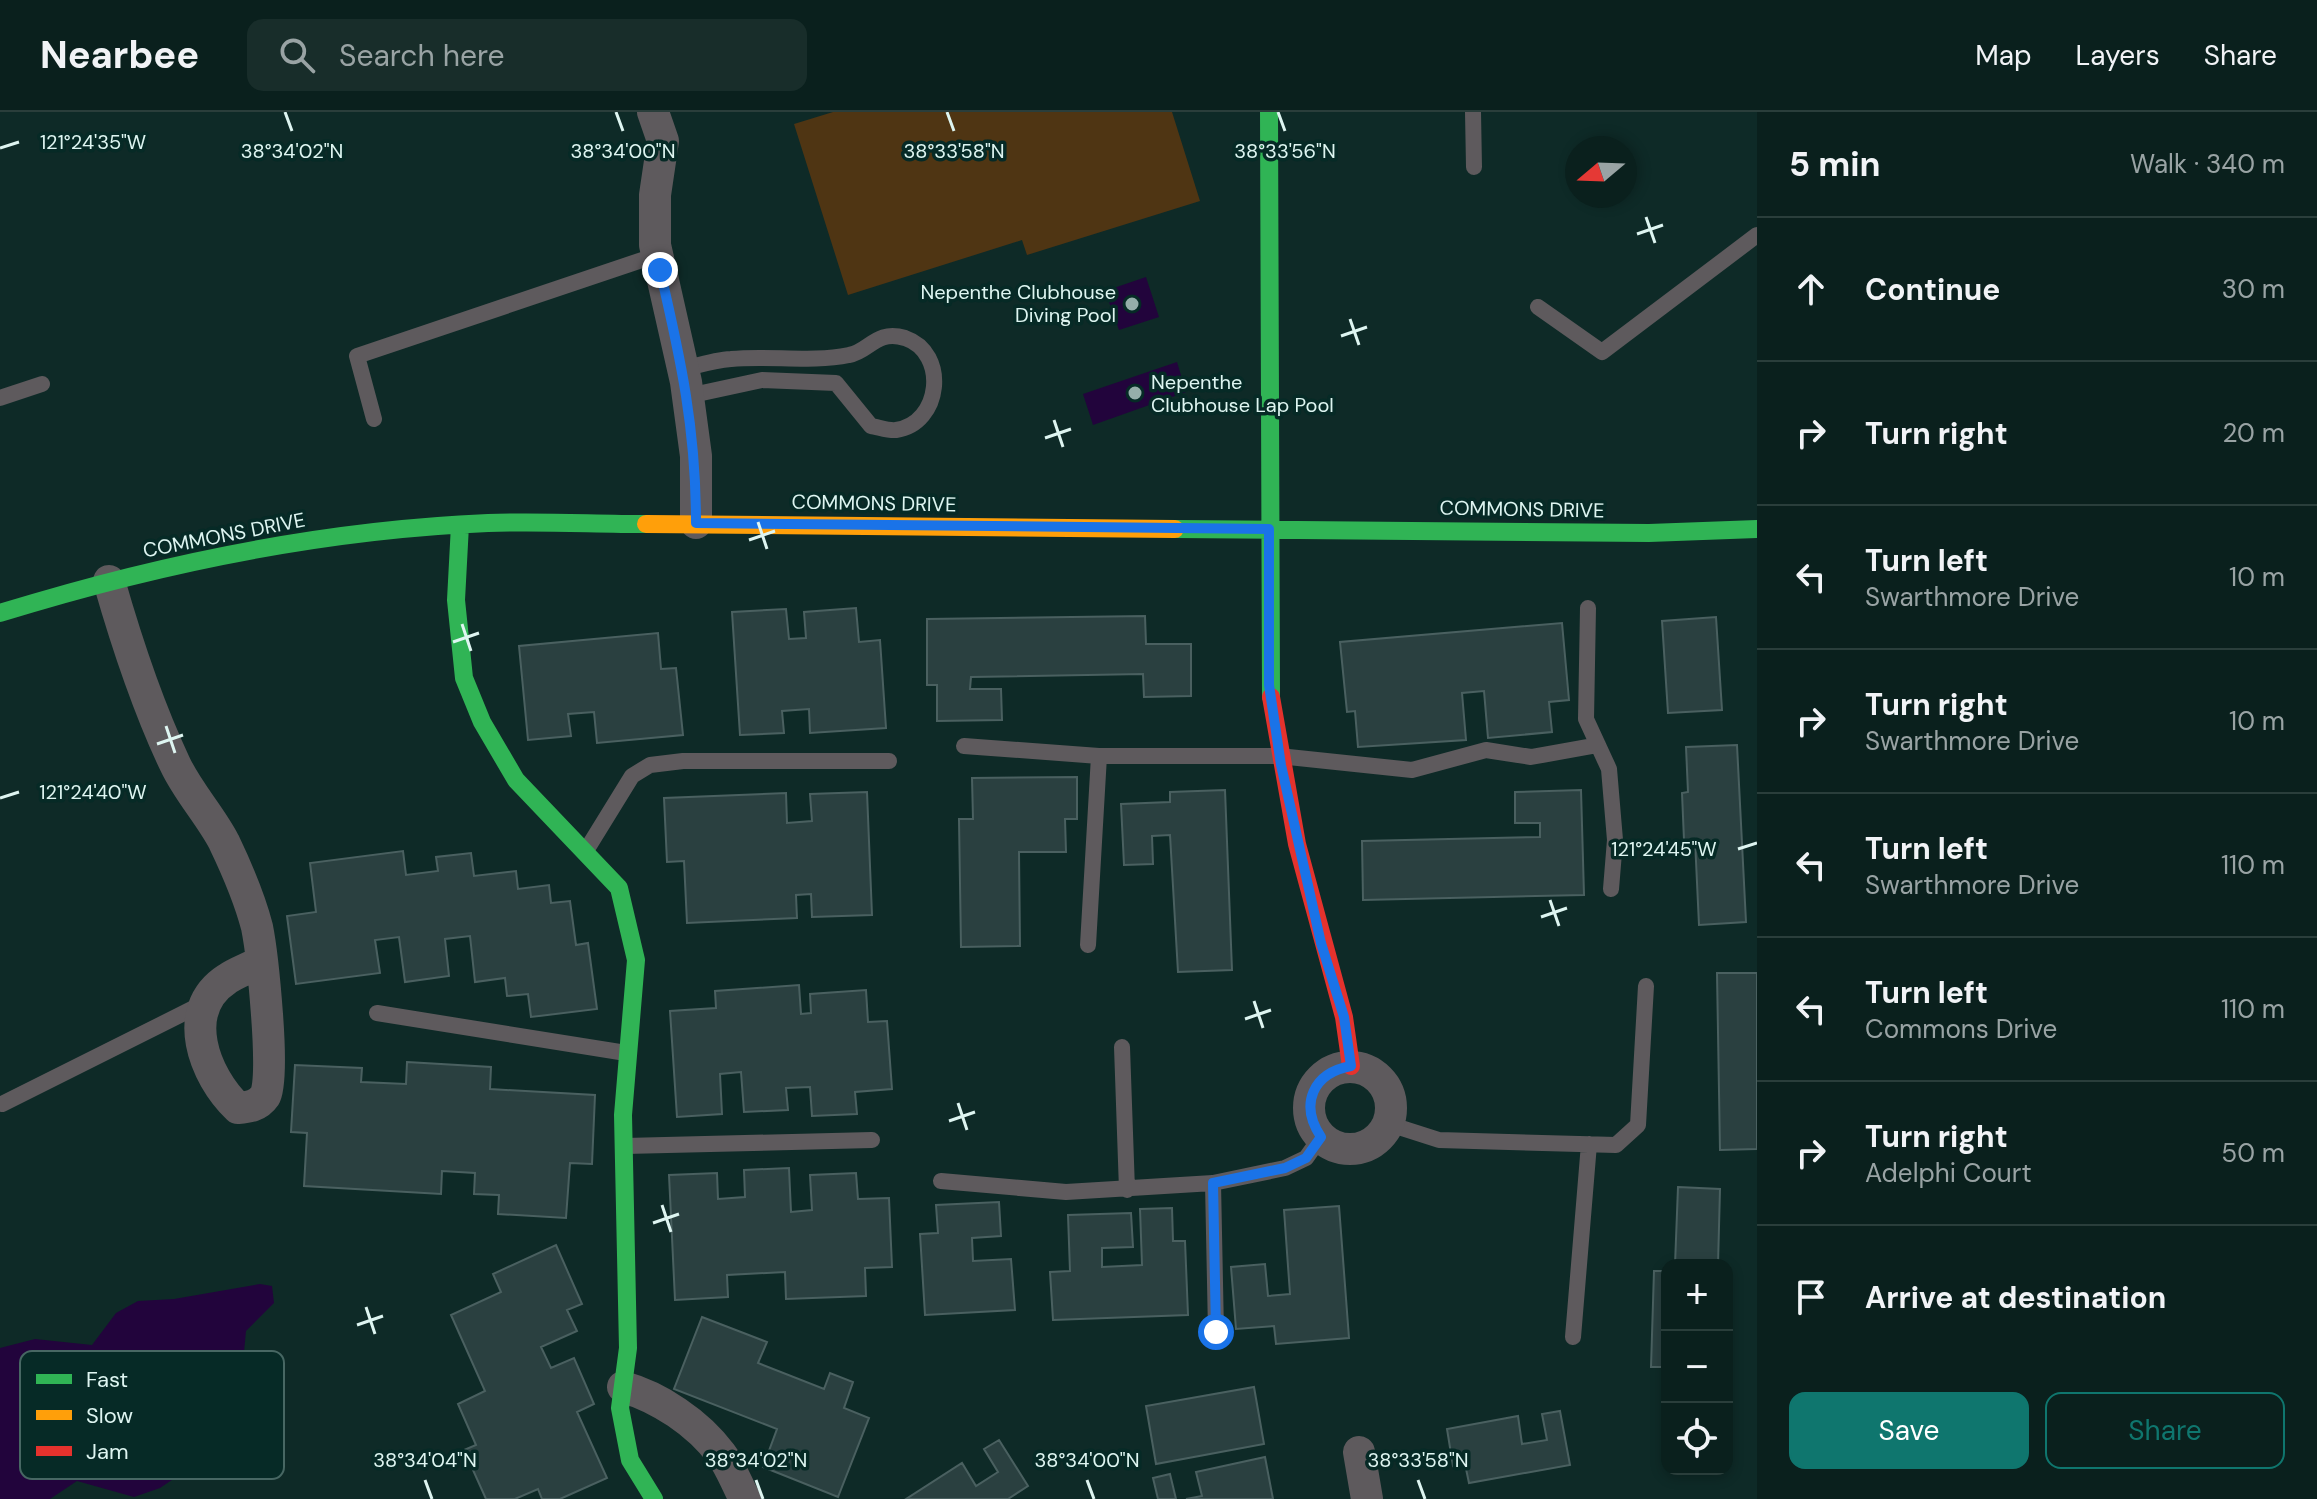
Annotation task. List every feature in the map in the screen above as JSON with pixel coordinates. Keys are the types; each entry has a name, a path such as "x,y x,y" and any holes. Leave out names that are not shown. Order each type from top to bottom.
{"street":[{"path":"1269,112 1269,685 1279,756 1318,929 1344,1017 1351,1066"},
{"path":"658,126 654,220 657,255 686,382 696,456 696,523"},
{"name":"COMMONS DRIVE","path":"0,613 109,581 271,546 364,532 460,525 696,523 1649,533 1757,529"},
{"path":"460,525 456,600 464,678 482,722 516,780 619,888 636,960 623,1146 628,1348 620,1408 630,1460 654,1499"},
{"path":"109,581 131,660 176,767 229,856 256,927 260,962 270,1053 269,1086 264,1098 252,1107 238,1108 226,1096 204,1055 199,1026 205,1003 225,980 260,962"},
{"path":"1351,1066 1367,1069 1380,1078 1391,1100 1389,1124 1380,1138 1366,1146 1350,1150 1334,1146 1321,1137 1312,1123 1309,1107 1312,1091 1328,1073 1351,1066"},
{"path":"623,1387 647,1394 672,1409 720,1454 745,1499"},
{"path":"1359,1452 1367,1499"}],"lane":[{"path":"1473,112 1474,167"},
{"path":"1538,307 1602,352 1757,235"},
{"path":"374,419 357,356 657,255"},
{"path":"881,336 905,338 923,350 935,370 935,391 920,417 897,430 871,426 836,383 762,380 686,382 731,359 852,355 881,336"},
{"path":"0,398 42,384"},
{"path":"1588,608 1586,719 1609,769 1615,840 1611,889"},
{"path":"964,746 1099,756 1279,756 1412,770 1486,750 1531,757 1598,745"},
{"path":"1088,945 1099,756"},
{"path":"585,850 632,776 650,765 683,761 889,761"},
{"path":"1389,1124 1439,1140 1616,1145 1638,1125 1646,986"},
{"path":"2,1104 205,1003"},
{"path":"377,1013 628,1053"},
{"path":"1122,1047 1127,1190"},
{"path":"941,1181 1066,1192 1213,1183 1285,1168 1306,1158 1321,1137"},
{"path":"623,1146 872,1140"},
{"path":"1573,1337 1589,1144"},
{"path":"1213,1183 1216,1332"}],"shaded area":[{"path":"833,112 1172,112 1200,201 1027,255 1022,240 848,295 794,124"},
{"name":"Nepenthe Clubhouse Diving Pool","path":"1146,277 1159,317 1119,330 1105,291"},
{"name":"Nepenthe Clubhouse Lap Pool","path":"1177,362 1186,392 1093,425 1083,394"},
{"path":"260,1284 272,1286 274,1303 246,1331 244,1351 20,1351 20,1479 173,1479 160,1488 134,1497 77,1481 50,1499 0,1499 0,1348 35,1339 92,1345 116,1313 138,1301 174,1299"}],"building":[{"path":"856,608 859,642 880,640 886,728 810,733 809,709 782,711 784,733 740,735 732,612 786,609 789,639 806,638 804,612"},
{"path":"1145,616 1146,644 1191,644 1191,696 1144,697 1143,674 971,677 970,689 1001,689 1002,720 937,721 937,685 927,685 927,619"},
{"path":"1716,617 1722,710 1668,713 1662,621"},
{"path":"1562,623 1569,700 1549,702 1552,732 1488,738 1484,691 1462,693 1466,740 1358,747 1355,711 1347,712 1340,642"},
{"path":"658,633 661,669 676,668 683,735 597,743 594,712 568,714 571,736 528,740 519,646"},
{"path":"1737,745 1746,922 1699,925 1695,840 1684,840 1682,793 1688,792 1686,747"},
{"path":"1077,777 1077,819 1065,819 1066,852 1019,852 1020,946 961,947 959,819 973,819 972,778"},
{"path":"1225,790 1232,970 1178,972 1170,835 1152,836 1153,864 1124,865 1121,804 1170,802 1170,792"},
{"path":"1581,790 1584,895 1363,900 1362,841 1540,837 1540,823 1515,823 1515,792"},
{"path":"867,792 872,915 812,917 811,894 796,895 797,918 687,923 684,861 667,862 664,798 786,793 787,823 812,821 810,794"},
{"path":"403,851 406,875 438,871 436,857 471,853 474,876 516,871 518,889 549,885 551,903 570,901 576,945 588,943 597,1009 531,1017 528,994 507,996 505,978 475,982 470,936 445,939 449,976 405,982 399,937 375,940 380,973 296,984 287,916 316,912 310,863"},
{"path":"1717,973 1757,973 1757,1149 1720,1150"},
{"path":"799,985 801,1014 811,1013 810,994 866,990 868,1022 887,1021 892,1089 855,1092 857,1114 812,1116 810,1087 786,1088 788,1110 744,1112 741,1072 720,1074 722,1114 677,1117 670,1011 716,1008 715,991"},
{"path":"407,1062 491,1067 490,1089 595,1095 592,1164 570,1163 566,1218 498,1214 499,1195 474,1194 475,1173 442,1171 441,1194 304,1186 307,1133 291,1132 295,1065 362,1068 361,1082 406,1084"},
{"path":"789,1168 791,1212 812,1210 810,1175 856,1173 858,1199 889,1198 892,1267 865,1268 866,1296 786,1299 785,1272 727,1275 728,1297 675,1300 669,1175 717,1173 718,1199 745,1197 744,1170"},
{"path":"1678,1187 1720,1189 1718,1259 1675,1259"},
{"path":"999,1202 1001,1236 972,1238 973,1261 1011,1259 1015,1310 925,1315 920,1234 938,1233 936,1205"},
{"path":"1339,1206 1349,1338 1276,1344 1274,1326 1236,1329 1231,1267 1265,1264 1268,1296 1290,1294 1284,1210"},
{"path":"1172,1208 1173,1241 1185,1241 1188,1315 1053,1320 1050,1272 1070,1271 1068,1215 1131,1213 1133,1247 1102,1248 1102,1267 1142,1265 1140,1209"},
{"path":"556,1245 582,1304 567,1310 577,1331 541,1347 551,1368 574,1358 594,1404 577,1412 607,1478 560,1499 542,1499 538,1489 515,1499 486,1499 464,1450 476,1445 458,1404 485,1391 451,1315 501,1292 493,1274"},
{"path":"1654,1271 1661,1271 1661,1367 1651,1367"},
{"path":"702,1317 767,1342 758,1363 824,1389 830,1373 853,1382 844,1408 869,1418 838,1497 763,1467 777,1429 674,1389"},
{"path":"1254,1387 1264,1444 1156,1464 1146,1406"},
{"path":"1560,1411 1570,1465 1469,1483 1465,1464 1453,1466 1447,1429 1518,1416 1522,1444 1547,1440 1542,1414"},
{"path":"999,1440 1028,1486 1008,1499 906,1499 962,1463 976,1486 998,1472 984,1449"},
{"path":"1265,1457 1273,1499 1186,1499 1202,1496 1196,1472"},
{"path":"1170,1474 1176,1499 1158,1499 1153,1478"}],"traffic: fast":[{"path":"1269,112 1271,697"},
{"path":"0,613 180,565 364,533 488,523 646,524"},
{"path":"460,525 456,600 464,678 482,722 516,780 619,888 636,960 623,1115 628,1348 620,1408 630,1460 654,1499"},
{"path":"1175,529 1649,533 1757,529"}],"traffic: slow":[{"path":"646,524 1175,529"}],"traffic: jam":[{"path":"1271,697 1297,844 1344,1017 1351,1066"}],"place":[{"name":"Nepenthe Clubhouse Diving Pool","path":"1132,304"},
{"name":"Nepenthe Clubhouse Lap Pool","path":"1135,393"}],"route":[{"path":"660,270 686,382 696,456 696,523 1269,529 1269,685 1281,765 1321,943 1344,1017 1351,1066 1335,1069 1321,1078 1312,1091 1309,1107 1312,1123 1321,1137 1306,1158 1285,1168 1213,1183 1216,1332"}]}
